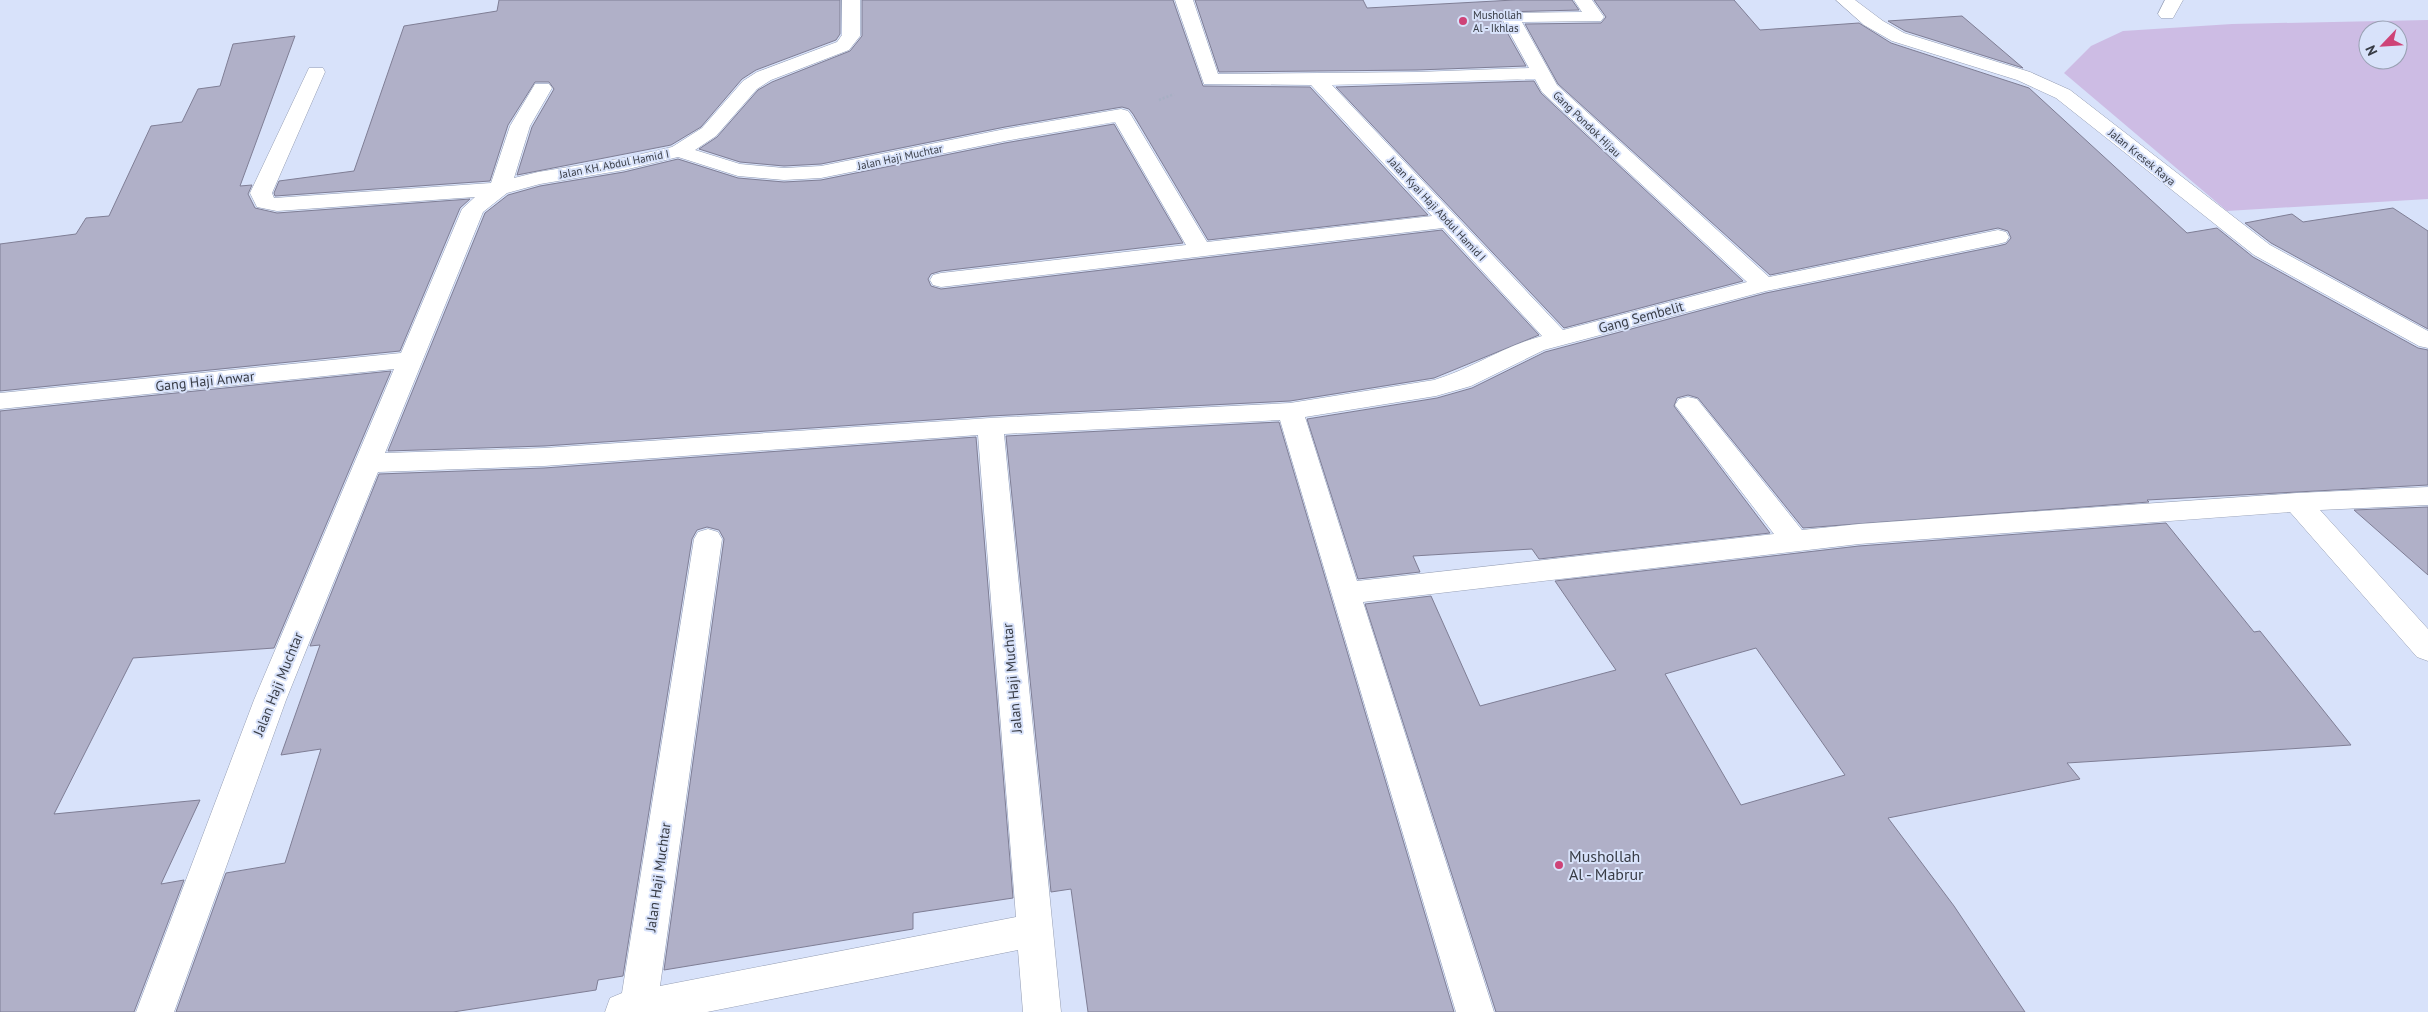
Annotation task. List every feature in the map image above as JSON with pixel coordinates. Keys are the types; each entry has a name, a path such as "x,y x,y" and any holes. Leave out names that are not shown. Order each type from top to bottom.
{"street":[{"name":"Jalan KH. Abdul Hamid I","path":"410,360 473,209 500,189 538,178 624,164 679,151 709,132 750,85 764,76 824,55 843,46 851,36 851,0"},
{"path":"1184,0 1211,80 1542,73"},
{"name":"Gang Pondok Hijau","path":"1583,0 1595,17 1510,17 1549,88 1736,262 1764,285"},
{"name":"Jalan Kresek Raya","path":"1845,0 1866,18 1898,36 2028,76 2064,94 2262,250 2428,340"},
{"path":"316,72 261,193 265,202 277,205 500,189 520,126 542,88"},
{"name":"Jalan Kyai Haji Abdul Hamid I","path":"1316,79 1558,339"},
{"name":"Jalan Haji Muchtar","path":"679,151 738,170 784,174 821,172 1005,135 1121,115"},
{"path":"1121,115 1200,250"},
{"path":"941,280 1449,222"},
{"name":"Gang Sembelit","path":"367,463 544,457 990,426 1290,411 1436,388 1462,380 1535,345 1764,285 1998,237"},
{"name":"Jalan Haji Muchtar","path":"155,1012 270,700 410,360"},
{"name":"Gang Haji Anwar","path":"0,401 410,360"},
{"path":"1688,405 1795,541"},
{"path":"1290,411 1475,1012"},
{"name":"Jalan Haji Muchtar","path":"990,426 1042,1012"},
{"path":"1346,593 1859,534 2296,502 2428,496"},
{"path":"2296,502 2428,649"},
{"name":"Jalan Haji Muchtar","path":"708,539 632,1011 1035,930"}],"path":[{"path":"1121,115 1211,80"}],"shaded area":[{"path":"2408,20 2428,20 2428,199 2227,211 2064,73 2091,46 2123,31 2232,24 2358,21 2358,70 2408,70"}],"building":[{"path":"499,0 840,0 840,34 836,40 756,70 742,79 701,127 671,145 517,175 532,127 554,89 549,82 535,82 508,125 490,181 275,196 274,193 279,181 354,171 404,26 497,11"},
{"path":"862,0 1173,0 1203,86 1310,87 1428,215 1208,240 1133,114 1129,109 1122,107 1005,127 821,164 784,166 740,162 699,149 717,137 758,90 772,82 850,51 862,36"},
{"path":"1195,0 1363,0 1367,8 1514,0 1572,0 1579,10 1502,12 1499,18 1526,66 1417,70 1219,72"},
{"path":"1594,0 1734,0 1760,30 1859,23 1891,43 2029,88 2187,233 2217,228 2253,257 2418,348 2428,350 2428,485 2147,500 2149,502 1803,528 1698,398 1688,395 1677,398 1674,406 1770,533 1539,559 1532,549 1413,556 1420,572 1358,579 1307,419 1437,398 1472,388 1545,352 1766,293 1998,246 2006,244 2011,238 2008,231 1998,228 1770,275 1558,84 1525,24 1601,23 1606,17"},
{"path":"1962,16 2023,68 1905,31 1888,21"},
{"path":"295,36 240,186 252,185 248,194 255,208 277,213 470,199 460,208 400,351 0,391 0,244 76,234 86,218 109,216 151,126 182,122 198,89 220,86 233,44"},
{"path":"1534,81 1541,93 1743,281 1564,328 1336,87"},
{"path":"1114,124 1183,243 941,271 931,274 928,279 931,286 941,289 1442,230 1539,335 1434,378 1290,401 990,416 544,446 388,451 485,213 508,195 540,186 624,172 678,159 738,178 784,182 821,180 1005,143"},
{"path":"2393,208 2428,231 2428,329 2271,243 2245,223 2292,214 2303,222"},
{"path":"391,371 274,648 133,658 54,814 200,800 161,884 184,880 134,1012 0,1012 0,411"},
{"path":"1279,422 1454,1012 1088,1012 1071,889 1051,892 1006,436"},
{"path":"976,437 1013,898 913,913 913,929 664,970 724,539 719,530 707,527 697,530 692,539 623,976 598,980 596,990 453,1012 176,1012 226,873 285,863 321,749 281,755 320,645 310,646 379,474 544,468"},
{"path":"2428,507 2428,575 2354,510"},
{"path":"2166,523 2254,632 2260,631 2351,745 2067,763 2080,779 1888,818 1954,906 2025,1012 1496,1012 1365,604 1431,596 1480,706 1616,670 1555,581 1859,546","holes":["1756,648 1845,775 1741,805 1665,674"]}],"place":[{"name":"Mushollah Al - Ikhlas","path":"1463,21"},
{"name":"Mushollah Al - Mabrur","path":"1559,865"}]}
